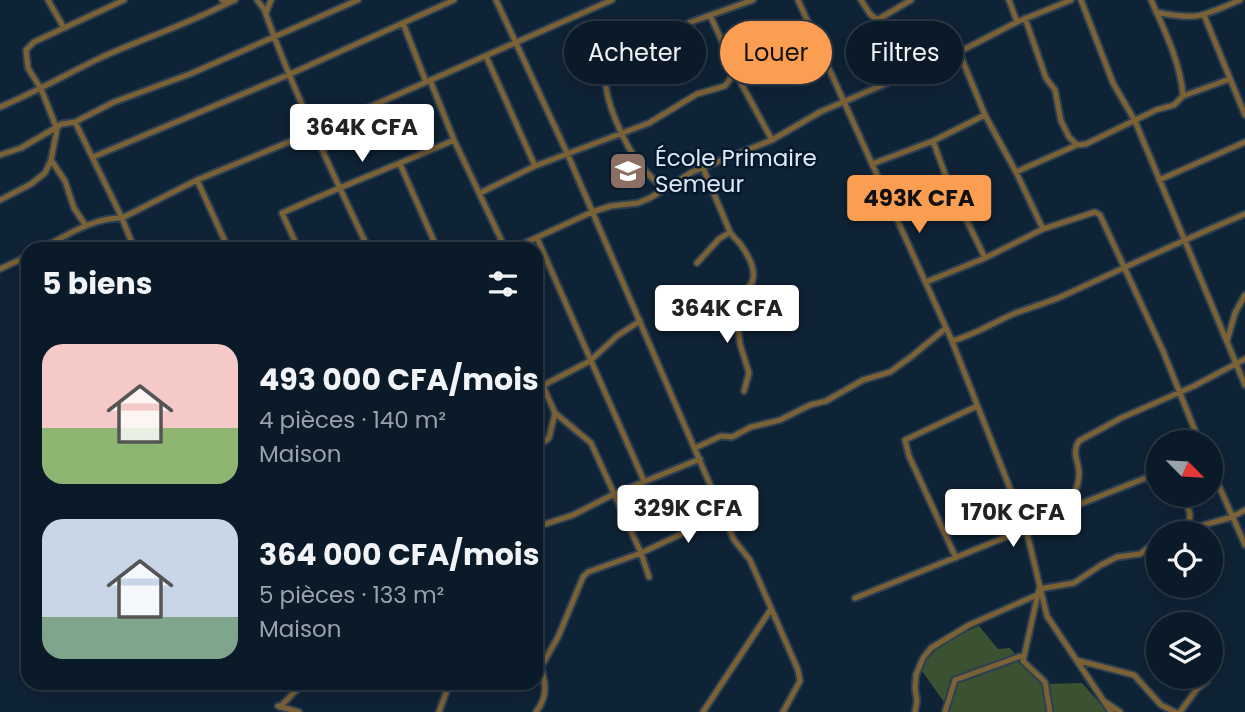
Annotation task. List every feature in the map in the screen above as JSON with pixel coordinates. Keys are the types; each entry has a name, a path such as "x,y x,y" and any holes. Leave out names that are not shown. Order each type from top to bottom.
{"street":[{"path":"48,0 64,28"},
{"path":"0,200 31,184 45,173 51,160 57,129 41,89 28,68 26,50 34,42 124,0"},
{"path":"257,0 266,13 288,75 365,242"},
{"path":"266,13 271,0"},
{"path":"0,155 21,148 62,124 75,122 114,102 190,74 358,0"},
{"path":"93,157 288,75 454,0"},
{"path":"496,0 567,153 734,540 750,560 798,670 800,681 783,712"},
{"path":"54,242 86,226 122,218 197,180 313,132 612,0"},
{"path":"664,189 639,164 622,133 609,102 605,82 607,69 663,35 753,0"},
{"path":"798,0 952,341 1026,529 1038,592 1047,616 1111,712"},
{"path":"861,0 877,20 911,0"},
{"path":"1009,0 1017,22"},
{"path":"963,49 1025,18 1071,0"},
{"path":"1081,0 1113,83 1135,121 1245,385"},
{"path":"1151,0 1179,74 1183,96"},
{"path":"1156,12 1181,18 1204,15 1240,0"},
{"path":"0,107 228,1"},
{"path":"710,15 720,35"},
{"path":"1204,15 1245,115"},
{"path":"1025,18 1046,78 1055,90 1061,121 1069,137 1077,145"},
{"path":"403,23 502,242"},
{"path":"486,56 535,166"},
{"path":"963,61 985,116 1043,229"},
{"path":"1016,172 1174,105 1183,96 1230,79"},
{"path":"480,192 535,166 649,123 697,94 726,84"},
{"path":"742,84 772,141"},
{"path":"529,242 592,212 611,206 638,203 703,168 772,141 820,112 882,84"},
{"path":"872,164 933,141 985,116"},
{"path":"75,122 131,242"},
{"path":"295,242 282,213 454,140"},
{"path":"933,141 948,182 985,258"},
{"path":"1159,180 1245,142"},
{"path":"51,160 65,181 74,208 86,226"},
{"path":"401,164 434,242"},
{"path":"699,305 750,289 753,281 747,257 730,232 703,168"},
{"path":"197,180 225,242"},
{"path":"926,282 985,258 1043,229 1096,212 1100,215 1181,390 1195,430"},
{"path":"952,341 985,329 1013,314 1069,294 1245,214"},
{"path":"697,263 719,239 730,232"},
{"path":"543,253 644,481"},
{"path":"0,269 21,259"},
{"path":"1227,341 1235,313 1245,295"},
{"path":"728,298 736,312 740,344 749,373 744,391"},
{"path":"640,321 617,336 590,361 543,386 555,413 591,443 641,553 649,577"},
{"path":"695,448 721,436 732,437 751,427 780,420 810,405 826,401 863,380 890,372 946,328"},
{"path":"1070,508 1079,474 1075,456 1079,441 1245,359"},
{"path":"956,558 919,482 905,440 977,406"},
{"path":"543,443 549,438 555,413"},
{"path":"543,525 573,515 614,494 699,458"},
{"path":"855,598 1026,529 1049,512 1070,508 1146,478"},
{"path":"1223,496 1245,545"},
{"path":"1220,521 1245,510"},
{"path":"543,663 558,637 583,577 588,572 641,553 724,514"},
{"path":"915,712 916,675 923,658 931,648 969,625 1038,592 1073,583 1101,565 1117,558 1140,554 1146,549"},
{"path":"1038,592 1023,661 1045,682 1049,712"},
{"path":"703,712 771,609"},
{"path":"945,712 955,680 1024,654"},
{"path":"1076,660 1134,676 1161,705 1178,712 1197,689"},
{"path":"536,712 546,695 543,675"},
{"path":"296,690 279,706 299,712"},
{"path":"439,712 447,690"},
{"path":"1104,702 1120,712"}],"green space":[{"path":"979,626 998,649 1010,648 1041,684 1082,683 1108,712 948,712 949,709 919,667 947,639"}],"place":[{"name":"École Primaire Semeur","path":"628,171"}]}
